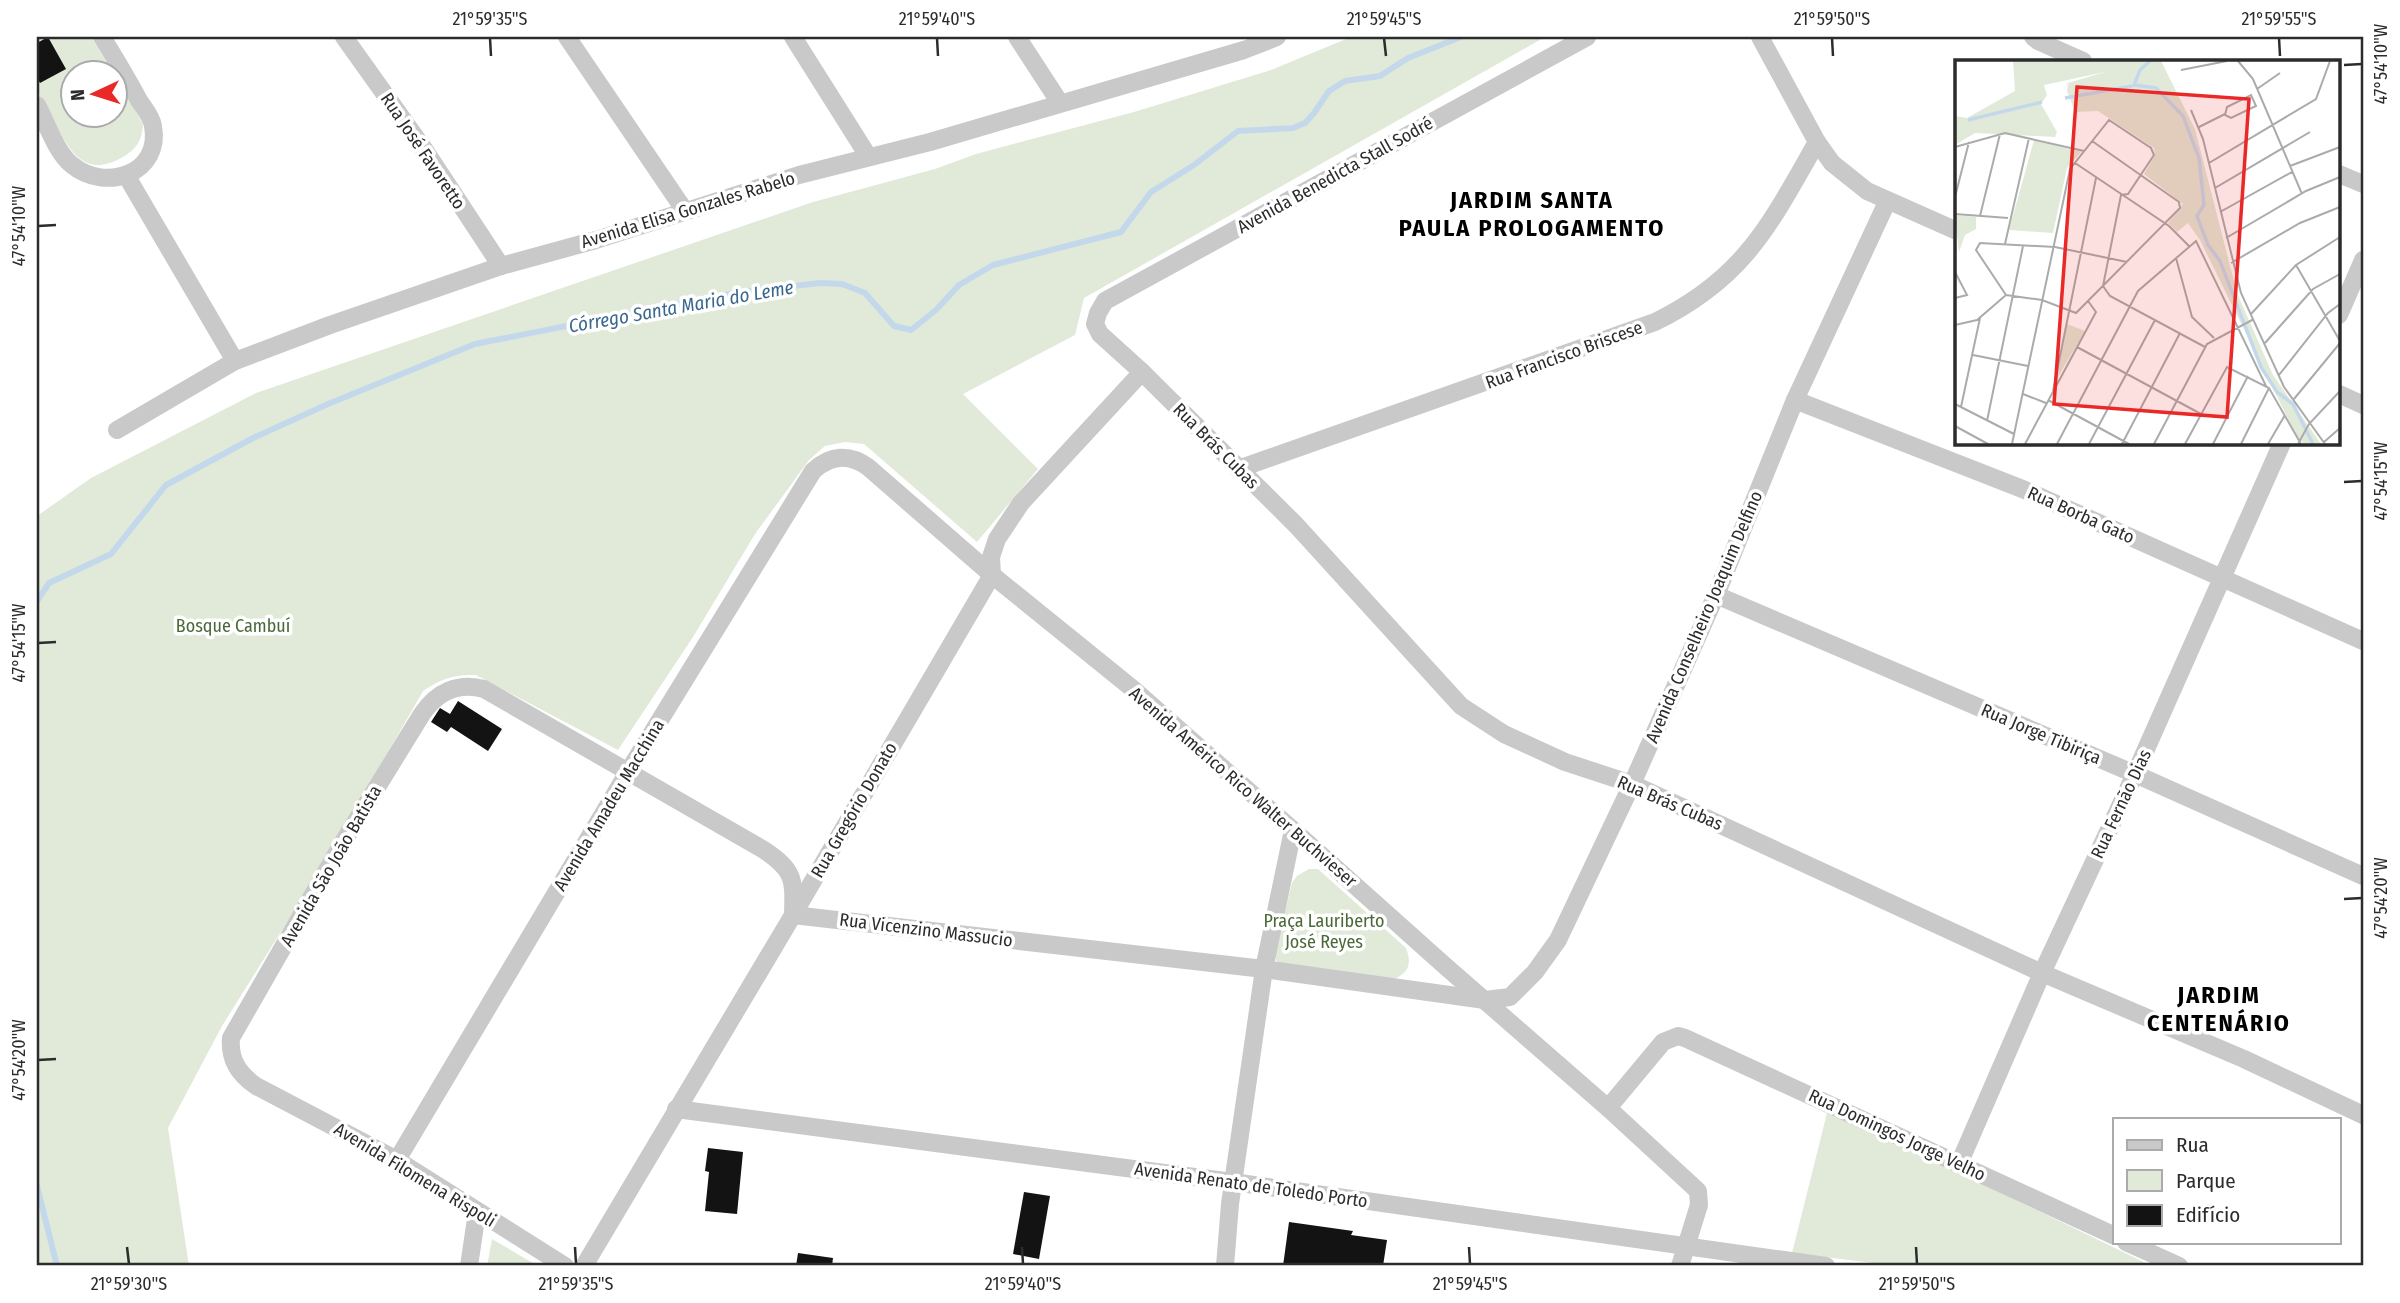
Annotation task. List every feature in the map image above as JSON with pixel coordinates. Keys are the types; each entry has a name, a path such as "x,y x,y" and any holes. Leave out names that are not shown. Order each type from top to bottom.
{"street":[{"path":"37,105 61,151 72,165 87,174 103,178 114,178 137,171 151,149 153,123 102,37"},
{"name":"Rua José Favoretto","path":"344,37 424,149 501,266"},
{"path":"567,37 685,211"},
{"path":"793,37 868,156"},
{"path":"1017,37 1060,103"},
{"name":"Avenida Elisa Gonzales Rabelo","path":"117,430 235,361 501,266 596,240 868,156 930,142 1060,103 1240,43 1277,37"},
{"name":"Avenida Benedicta Stall Sodré","path":"1095,324 1105,301 1587,37"},
{"path":"1760,37 1817,142 1832,163 1867,191 1887,202 1955,230"},
{"path":"2033,37 2081,60"},
{"name":"Rua Francisco Briscese","path":"1238,469 1642,327 1672,314 1727,276 1755,245 1817,142"},
{"path":"2340,174 2363,184"},
{"path":"126,175 235,361"},
{"name":"Avenida Conselheiro Joaquim Delfino","path":"1485,1000 1510,997 1535,972 1558,940 1717,595 1795,400 1887,202"},
{"path":"2340,313 2363,260"},
{"name":"Rua Brás Cubas","path":"1095,324 1100,334 1296,525 1461,706 1504,734 1565,762 1632,784 2042,973 2244,1059 2363,1115"},
{"name":"Rua Gregório Donato","path":"584,1266 992,575 991,557 997,539 1021,503 1142,372"},
{"path":"2340,394 2363,405"},
{"name":"Rua Borba Gato","path":"1795,400 2025,490 2363,641"},
{"name":"Rua Fernão Dias","path":"1959,1164 2042,973 2135,774 2282,444"},
{"name":"Avenida Américo Rico Walter Buchvieser","path":"831,458 859,460 992,575 1133,690 1608,1108 1698,1191 1699,1205 1685,1247"},
{"name":"Avenida Amadeu Macchina","path":"397,1160 628,772 813,471 831,458"},
{"name":"Rua Jorge Tibiriça","path":"1717,595 2135,774 2363,876"},
{"name":"Avenida São João Batista","path":"233,1060 231,1038 342,844 429,703 443,692 474,686 485,689 628,772"},
{"path":"628,772 776,859 794,881 793,915"},
{"path":"1225,1266 1233,1182 1264,969 1293,830"},
{"name":"Rua Vicenzino Massucio","path":"793,915 1264,969 1485,1000"},
{"name":"Rua Domingos Jorge Velho","path":"1608,1108 1663,1042 1678,1036 2113,1235"},
{"name":"Avenida Filomena Rispoli","path":"233,1060 243,1076 256,1086 397,1160 565,1266"},
{"name":"Avenida Renato de Toledo Porto","path":"676,1109 1233,1182 1826,1266"},
{"path":"469,1266 477,1212"},
{"path":"2130,1244 2179,1266"},
{"path":"1680,1266 1685,1247"}],"green space":[{"path":"37,37 91,37 105,60 60,60 60,130 130,130 130,102 143,124 140,140 131,152 108,164 87,163 79,158 59,131 43,102 35,72"},
{"name":"Bosque Cambuí","path":"1351,37 1545,37 1084,298 1075,335 963,394 1038,469 977,542 864,444 845,442 825,446 809,460 755,534 693,637 618,750 476,675 448,678 423,691 337,842 222,1026 168,1128 189,1266 37,1266 37,516 91,478 256,393 813,202 935,169 976,154 1134,112 1271,70"},
{"name":"Praça Lauriberto José Reyes","path":"1309,869 1318,869 1406,948 1409,963 1402,974 1392,980 1278,964 1274,956 1292,883 1297,876"},
{"path":"1828,1109 2152,1266 1897,1266 1792,1253"},
{"path":"492,1239 538,1266 487,1266"}],"building":[{"path":"48,37 61,60 60,72 40,83 37,78 37,43"},
{"path":"458,701 502,729 488,751 451,727 447,732 431,722 440,708 450,714"},
{"path":"708,1148 743,1152 737,1214 705,1211 709,1172 705,1171"},
{"path":"1024,1192 1050,1196 1039,1259 1013,1254"},
{"path":"1289,1222 1353,1231 1351,1235 1387,1240 1383,1266 1283,1266"},
{"path":"798,1253 833,1258 832,1266 796,1266"}],"waterway":[{"name":"Córrego Santa Maria do Leme","path":"37,601 49,583 111,554 166,485 253,438 475,344 740,292 820,283 842,284 865,293 894,326 911,330 936,310 959,285 993,265 1121,232 1151,192 1194,165 1238,131 1293,128 1305,123 1329,91 1345,81 1380,76 1408,58 1461,37"},
{"path":"37,1186 57,1266"}],"district":[{"name":"JARDIM SANTA PAULA PROLOGAMENTO","path":"1532,214"},
{"name":"JARDIM CENTENÁRIO","path":"2219,1009"}]}
